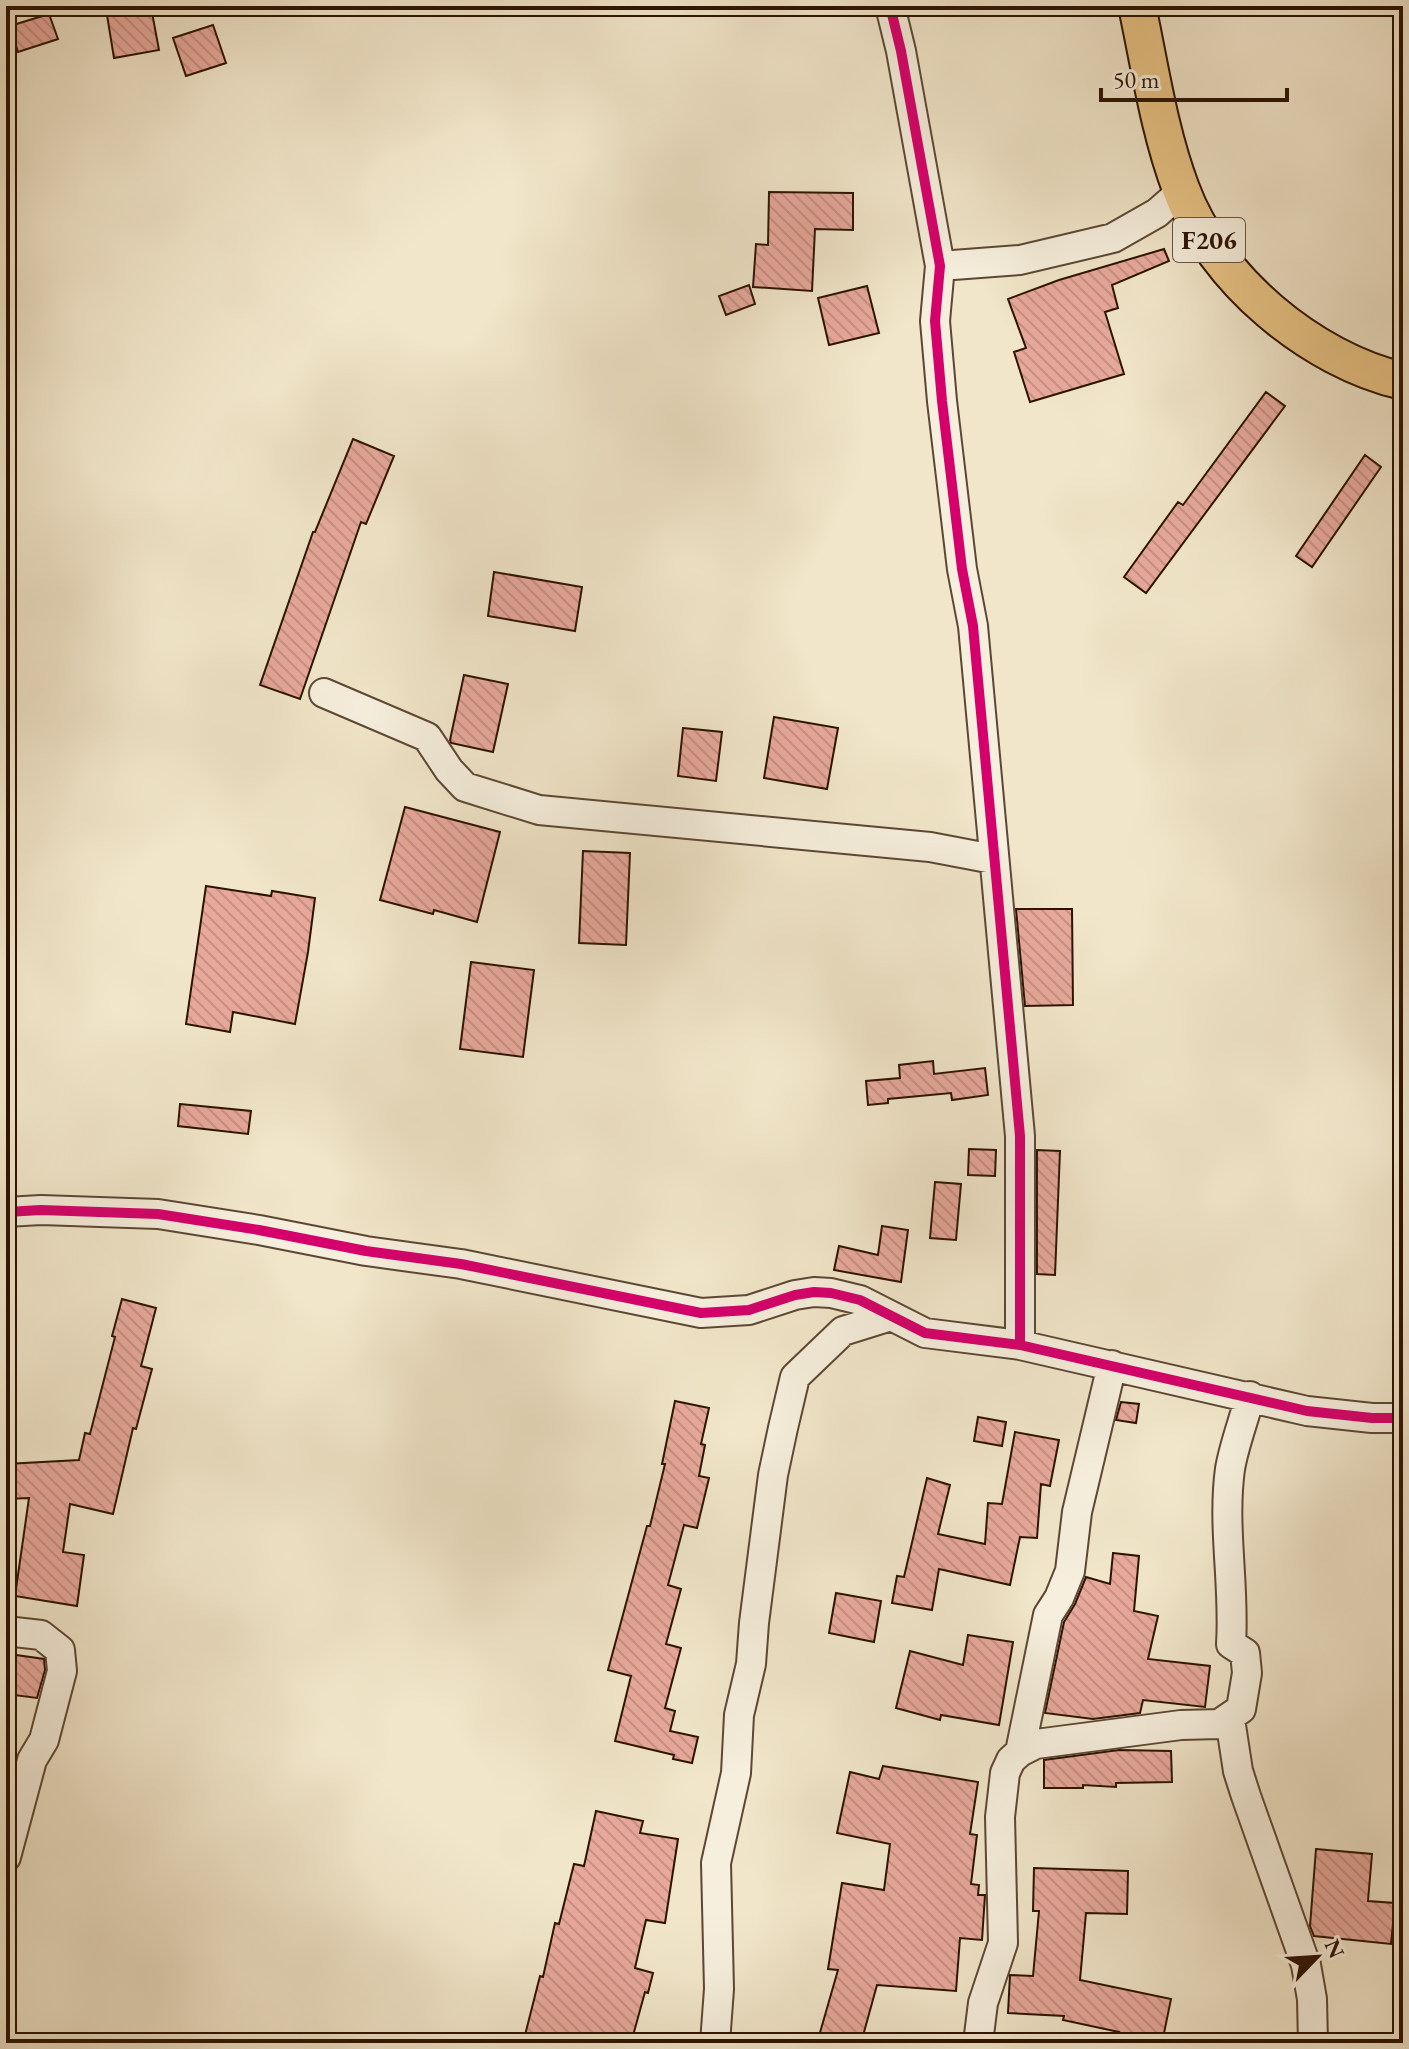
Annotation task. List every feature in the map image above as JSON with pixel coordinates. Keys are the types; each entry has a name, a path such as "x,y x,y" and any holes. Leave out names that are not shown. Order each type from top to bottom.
{"main road":[{"name":"F206","path":"1137,6 1164,131 1182,191 1218,256 1247,290 1283,323 1355,367 1403,381"}],"street":[{"path":"890,6 940,266 935,321 942,401 962,569 973,626 1020,1136 1020,1345"},
{"path":"940,266 1020,260 1113,238 1157,213 1182,191"},
{"path":"324,693 427,737 449,770 465,787 539,810 930,847 993,859"},
{"path":"6,1212 41,1210 158,1214 366,1251 461,1264 701,1313 749,1310 814,1292 860,1300 925,1333 1020,1345 1307,1411 1403,1418"},
{"path":"715,2043 719,1989 716,1863 736,1773 739,1715 751,1664 773,1475 795,1377 843,1331 891,1316"},
{"path":"1020,1752 1048,1615 1070,1571 1077,1512 1112,1365"},
{"path":"978,2043 983,2003 1003,1943 1000,1817 1005,1773 1011,1760 1036,1744 1181,1725 1219,1724 1241,1709 1247,1673 1245,1653 1231,1644 1227,1537 1230,1467 1250,1396"},
{"path":"6,1631 41,1635 60,1650 62,1671 44,1740 32,1760 6,1857"},
{"path":"1230,1719 1238,1771 1306,1965 1312,1999 1313,2043"}],"building":[{"path":"151,7 159,50 114,58 107,15"},
{"path":"49,14 58,39 18,52 10,26"},
{"path":"213,25 226,63 186,76 173,38"},
{"path":"769,192 853,193 853,230 815,229 812,291 753,287 756,244 768,245"},
{"path":"1164,249 1169,261 1112,285 1118,308 1105,312 1124,374 1030,402 1014,352 1026,348 1008,299 1059,280"},
{"path":"749,285 755,304 726,315 719,296"},
{"path":"867,286 879,333 829,345 818,298"},
{"path":"1266,392 1285,406 1146,593 1124,577 1178,502 1183,505"},
{"path":"353,439 394,456 366,524 361,522 300,699 260,685 313,532"},
{"path":"1365,455 1381,467 1312,567 1296,556"},
{"path":"494,572 582,587 575,631 488,616"},
{"path":"464,675 508,684 493,752 451,743"},
{"path":"774,717 838,728 827,789 764,778"},
{"path":"683,728 722,732 716,781 678,776"},
{"path":"405,807 500,832 477,922 380,900"},
{"path":"583,851 630,853 626,945 579,943"},
{"path":"206,886 271,896 272,891 315,898 295,1024 233,1012 230,1032 186,1024"},
{"path":"1016,909 1072,909 1073,1005 1025,1006"},
{"path":"471,962 534,970 523,1057 460,1049"},
{"path":"933,1061 934,1074 985,1068 988,1095 952,1100 951,1093 888,1099 888,1103 868,1105 866,1081 900,1078 899,1065"},
{"path":"180,1104 251,1111 248,1134 178,1126"},
{"path":"969,1149 996,1150 995,1176 968,1175"},
{"path":"1037,1150 1060,1151 1055,1275 1037,1274"},
{"path":"935,1182 961,1184 956,1240 930,1238"},
{"path":"882,1226 908,1230 901,1282 834,1270 839,1246 878,1255"},
{"path":"122,1299 156,1308 141,1366 152,1369 136,1429 133,1428 113,1514 70,1504 63,1552 84,1555 77,1606 15,1596 29,1498 6,1499 6,1464 79,1460 85,1433 90,1434"},
{"path":"675,1401 709,1408 701,1444 705,1445 699,1476 709,1478 697,1528 684,1525 668,1585 681,1589 666,1644 681,1648 665,1708 675,1711 670,1731 698,1737 692,1763 673,1759 674,1755 615,1741 631,1676 608,1670 647,1526 650,1526 665,1464 662,1464"},
{"path":"1121,1402 1139,1404 1136,1423 1116,1420"},
{"path":"978,1417 1006,1422 1002,1446 974,1441"},
{"path":"1015,1432 1059,1440 1050,1486 1041,1484 1037,1538 1020,1537 1010,1585 939,1569 932,1610 892,1603 897,1576 904,1577 927,1478 950,1485 938,1534 985,1544 988,1503 1002,1504"},
{"path":"1113,1553 1139,1556 1134,1611 1158,1616 1148,1659 1210,1666 1205,1707 1143,1700 1140,1713 1093,1719 1045,1713 1064,1622 1086,1577 1110,1584"},
{"path":"836,1593 881,1601 874,1642 829,1633"},
{"path":"968,1635 1013,1642 999,1725 941,1715 940,1720 896,1708 910,1651 963,1665"},
{"path":"9,1654 44,1659 45,1670 37,1698 6,1694"},
{"path":"1119,1750 1171,1751 1172,1782 1044,1788 1044,1760"},
{"path":"883,1766 978,1782 970,1834 977,1835 971,1884 979,1885 978,1895 985,1895 982,1940 960,1938 956,1991 877,1985 861,2043 817,2043 838,1970 828,1969 842,1883 884,1890 890,1844 837,1833 850,1772 879,1779"},
{"path":"596,1811 643,1821 640,1833 678,1839 665,1923 646,1920 635,1968 653,1973 648,1993 645,1992 631,2043 523,2043 555,1923 559,1924 574,1864 584,1866"},
{"path":"1316,1849 1372,1854 1368,1901 1395,1903 1391,1944 1314,1936 1310,1926"},
{"path":"1034,1868 1128,1871 1127,1914 1086,1913 1080,1980 1171,1999 1162,2043 1117,2040 1119,2032 1063,2020 1064,2016 1008,2013 1010,1975 1033,1976 1039,1911 1033,1911"}],"cycle path":[{"path":"890,6 940,266 935,321 942,401 962,569 973,626 1020,1136 1020,1345"},
{"path":"6,1212 41,1210 158,1214 366,1251 461,1264 701,1313 749,1310 795,1295 831,1293 860,1300 925,1333 1020,1345 1307,1411 1403,1418"}]}
